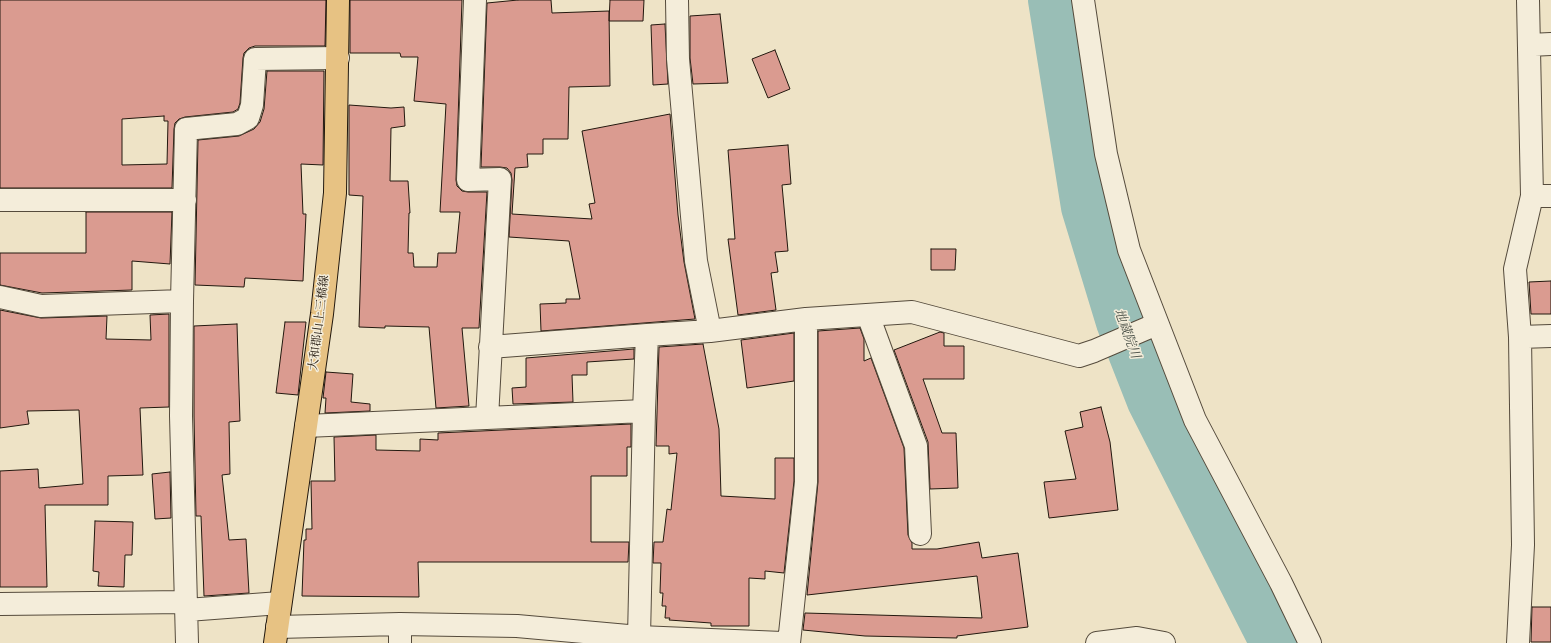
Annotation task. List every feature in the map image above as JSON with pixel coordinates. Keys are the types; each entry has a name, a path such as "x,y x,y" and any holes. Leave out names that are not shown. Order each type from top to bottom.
{"main road":[{"name":"大和郡山上三橋線","path":"276,635 322,314 335,193 338,0"}],"street":[{"path":"475,0 468,180 500,179 487,418"},
{"path":"677,0 678,60 696,261 710,331"},
{"path":"1084,0 1106,154 1129,250 1153,326 1194,420 1281,583 1310,643"},
{"path":"1518,643 1522,545 1520,337 1515,269 1542,196 1529,45 1528,0"},
{"path":"1529,45 1551,44"},
{"path":"187,643 181,416 186,129 238,124 248,118 252,106 255,59 338,58"},
{"path":"0,200 185,200"},
{"path":"0,297 41,306 182,301"},
{"path":"490,347 710,331 806,319 912,312 1079,356 1153,326"},
{"path":"868,315 916,446 920,534"},
{"path":"789,643 806,482 806,319"},
{"path":"639,637 647,335"},
{"path":"1520,337 1551,336"},
{"path":"306,426 644,411"},
{"path":"0,604 186,606 280,604"},
{"path":"276,635 400,634 517,626 666,640 782,643"},
{"path":"1097,643 1137,638 1164,643"}],"building":[{"path":"0,0 326,0 325,46 255,46 249,48 244,53 243,58 240,103 238,109 233,112 185,117 179,119 175,123 172,188 0,188","holes":["164,116 164,121 168,121 167,164 122,165 122,119"]},
{"path":"350,0 462,0 456,180 457,186 462,191 487,192 479,328 462,328 469,406 436,408 429,327 359,327 363,196 349,195 349,105 391,108 404,107 405,126 391,128 390,181 408,181 410,213 408,253 413,253 414,267 437,267 438,253 456,253 460,212 440,212 446,104 414,101 418,57 401,57 400,53 350,53"},
{"path":"518,0 551,0 552,13 609,11 610,86 569,87 568,139 543,139 543,154 527,154 528,167 515,168 512,214 592,219 589,204 595,203 582,131 670,114 678,215 684,262 695,319 541,331 540,304 566,303 566,299 580,299 569,241 509,237 512,180 511,173 507,168 481,167 487,3"},
{"path":"610,0 644,0 643,21 609,21"},
{"path":"720,14 728,83 693,84 690,58 690,16"},
{"path":"665,24 668,84 653,85 651,25"},
{"path":"775,50 790,89 768,98 752,59"},
{"path":"267,71 324,71 323,165 301,164 303,214 306,214 303,281 245,278 244,287 195,285 198,140 239,136 254,129 260,122 264,109"},
{"path":"788,145 791,184 782,185 788,251 775,252 778,272 771,273 776,310 738,315 728,239 735,239 728,150"},
{"path":"86,212 172,212 170,264 132,261 132,290 42,293 0,285 0,253 86,253"},
{"path":"931,249 956,249 955,270 931,270"},
{"path":"1551,281 1551,314 1531,314 1529,282"},
{"path":"0,310 41,318 107,316 106,339 151,340 150,315 169,314 169,407 140,408 143,475 108,476 108,505 45,505 47,587 0,587 0,471 38,469 39,488 83,484 79,410 27,411 29,424 0,428"},
{"path":"285,322 306,322 298,395 276,393"},
{"path":"237,324 240,421 229,422 230,474 222,475 229,540 246,539 249,593 204,596 201,516 196,516 194,326"},
{"path":"860,328 864,339 864,361 871,358 904,448 908,535 912,543 912,549 937,549 979,542 982,558 1018,553 1028,627 957,636 957,638 865,636 803,630 805,613 982,618 977,576 807,595 818,482 818,331"},
{"path":"940,332 944,333 944,346 964,346 964,379 923,379 942,433 956,433 958,488 930,489 928,442 894,350"},
{"path":"794,333 794,381 747,388 741,340"},
{"path":"703,344 719,429 721,496 775,499 775,458 794,458 794,481 784,573 765,571 765,579 749,578 749,626 711,626 711,623 669,620 670,618 665,618 666,606 662,606 663,593 660,593 661,563 653,563 654,542 663,542 667,509 671,510 677,453 669,454 669,446 656,446 659,347"},
{"path":"634,349 634,359 587,362 587,375 572,375 573,402 513,404 512,388 526,387 526,358"},
{"path":"326,372 353,374 351,402 370,404 370,411 325,413 326,398 323,398"},
{"path":"1101,407 1110,442 1118,510 1049,518 1044,482 1076,479 1065,431 1083,427 1080,412"},
{"path":"631,424 631,447 627,447 627,476 591,476 591,542 629,542 628,562 418,562 419,597 302,596 304,540 306,540 306,529 312,529 311,481 335,481 334,437 376,435 376,450 420,451 420,439 438,440 438,433"},
{"path":"170,472 171,518 155,519 152,474"},
{"path":"95,521 133,522 132,555 125,555 124,587 98,586 99,572 93,571"},
{"path":"1532,607 1551,607 1551,642 1531,642"}],"waterway":[{"name":"地蔵院川","path":"1052,0 1085,207 1120,322 1151,401 1274,643"}]}
